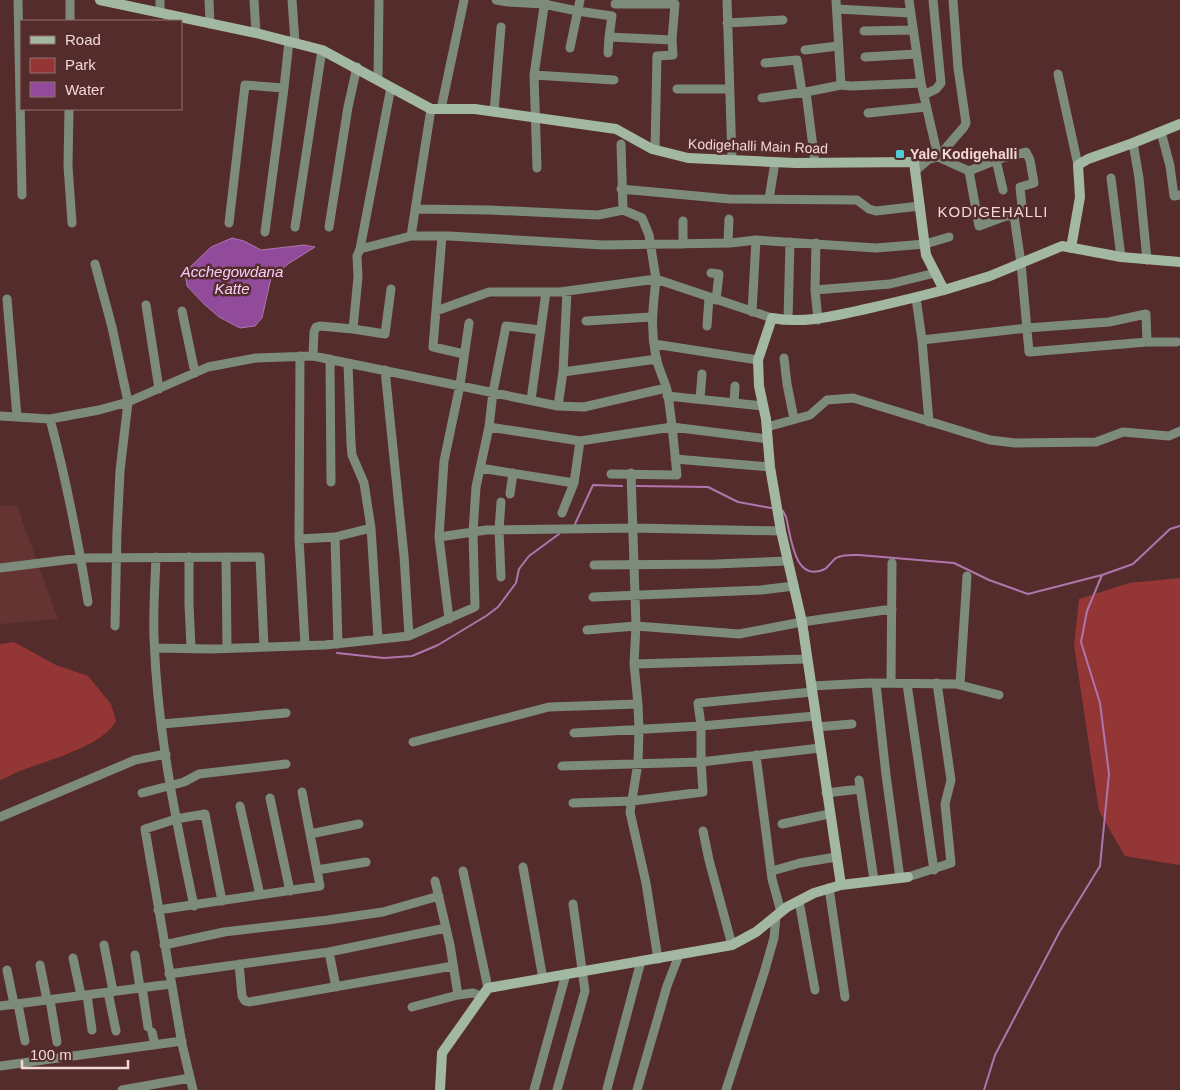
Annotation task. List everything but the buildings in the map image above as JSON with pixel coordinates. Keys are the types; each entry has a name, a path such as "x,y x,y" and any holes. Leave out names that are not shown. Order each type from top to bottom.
{"street":[{"path":"18,0 20,98"},
{"path":"70,0 70,20"},
{"name":"Kodigehalli Main Road","path":"100,0 292,41 322,50 436,109 475,109 616,129 654,149 688,158 815,163 914,162 915,171"},
{"path":"160,0 160,13"},
{"path":"209,0 210,24"},
{"path":"254,0 256,33"},
{"path":"264,232 292,41 292,0"},
{"path":"378,79 379,0"},
{"path":"411,236 436,109 464,0"},
{"path":"496,0 544,2 577,12 612,16"},
{"path":"570,48 580,0"},
{"path":"727,0 732,159"},
{"path":"909,0 921,83 938,157"},
{"path":"924,95 936,89 940,83 932,0"},
{"path":"938,157 966,123 958,68 953,0"},
{"path":"537,168 534,75 544,2"},
{"path":"608,53 612,16 616,2 675,2 672,40 673,55 657,56 654,149"},
{"path":"841,84 837,4 910,13"},
{"path":"727,23 783,20"},
{"path":"494,112 501,27"},
{"path":"864,31 912,30"},
{"path":"609,37 672,40"},
{"path":"805,50 838,46"},
{"path":"295,227 322,50"},
{"path":"866,56 916,54"},
{"path":"765,64 797,60 815,163"},
{"path":"329,227 348,107 357,67"},
{"path":"1058,74 1078,165 1080,197 1072,248"},
{"path":"534,75 614,80"},
{"path":"762,98 841,84 851,86 921,83"},
{"path":"229,222 245,85 284,88"},
{"path":"353,329 358,277 357,256 360,250 391,87"},
{"path":"677,89 729,88"},
{"path":"868,113 926,107"},
{"path":"20,110 22,195"},
{"path":"69,110 68,166 72,223"},
{"path":"1078,165 1088,159 1180,124"},
{"path":"1161,132 1170,166 1174,196 1180,195"},
{"path":"1133,143 1139,178 1147,260"},
{"path":"620,144 623,210"},
{"path":"944,290 926,255 915,171 929,159 938,157 970,171 996,160 1026,152 1030,160 1034,183 1020,187 1022,207 1014,216 1006,216 979,226 970,171"},
{"path":"996,160 1003,190"},
{"path":"769,200 775,162"},
{"path":"1170,166 1180,165"},
{"path":"1111,178 1121,257"},
{"path":"621,190 729,199 857,200 869,209 876,210 920,206"},
{"path":"415,209 598,215 623,210 642,218 649,235 656,279 651,318 656,359 667,392 677,475 611,474"},
{"path":"1014,216 1021,263 1029,352 1147,342 1177,342"},
{"path":"728,243 729,219"},
{"path":"683,221 683,244"},
{"path":"360,250 411,236 603,245 728,243 756,240 876,248 925,244 949,238"},
{"path":"442,236 433,347 464,354"},
{"path":"752,312 756,240"},
{"path":"788,320 790,242"},
{"path":"816,243 815,290 818,320"},
{"path":"436,311 489,292 567,291 656,279 772,318 818,320 944,290 990,276 1062,246 1121,257 1180,262"},
{"path":"95,264 112,327 128,402 120,471 115,626"},
{"path":"707,326 719,274 711,273"},
{"path":"815,290 890,284 935,273"},
{"path":"313,356 316,327 353,329 385,334 391,288"},
{"path":"558,406 563,372 567,291"},
{"path":"531,400 546,292"},
{"path":"916,298 922,340 929,422"},
{"path":"7,299 17,417"},
{"path":"146,305 159,389"},
{"path":"182,311 195,373"},
{"path":"922,340 1027,328 1109,322 1146,314 1147,342"},
{"path":"586,320 651,318"},
{"path":"772,318 758,360 759,386 767,427 770,467 781,531 802,622 841,885"},
{"path":"450,618 439,537 444,461 460,385 469,323"},
{"path":"155,648 304,646 409,636 475,607 473,532 476,487 489,427 493,392 506,326 541,330"},
{"path":"654,344 758,360"},
{"path":"0,416 50,419 98,410 128,402 208,367 256,358 300,356 330,359 558,406 584,406 667,392 700,399 763,406"},
{"path":"300,356 299,539 304,646"},
{"path":"784,358 794,419"},
{"path":"330,359 331,482"},
{"path":"563,372 656,359"},
{"path":"348,363 352,455 364,483 371,528 378,639"},
{"path":"385,370 404,556 409,636"},
{"path":"700,399 702,374"},
{"path":"734,403 735,386"},
{"path":"767,427 810,415 827,400 853,398 990,440 1015,443 1096,442 1123,432 1169,436 1180,431"},
{"path":"50,419 65,475 88,602"},
{"path":"489,427 580,440 672,427 768,439"},
{"path":"562,513 574,483 580,440"},
{"path":"675,459 770,467"},
{"path":"480,468 574,483"},
{"path":"510,494 513,473"},
{"path":"631,474 636,626 634,664 639,730 638,763 630,812 646,883 658,959"},
{"path":"501,502 499,530 501,577"},
{"path":"299,539 335,537 371,528"},
{"path":"439,537 499,530 634,528 781,531"},
{"path":"335,537 338,644"},
{"path":"156,557 155,648 162,724 176,819 194,906"},
{"path":"189,557 191,648"},
{"path":"226,557 228,648"},
{"path":"0,568 81,558 260,557 264,647"},
{"path":"594,565 716,564 788,561"},
{"path":"891,683 892,563"},
{"path":"960,684 967,576"},
{"path":"593,597 761,590 794,586"},
{"path":"587,630 636,626 739,634 802,622 892,609"},
{"path":"634,664 807,660"},
{"path":"573,803 632,801 703,792 701,726 698,703 812,689 891,683 960,684 999,695"},
{"path":"412,1007 458,995 484,992 566,974 732,945 756,932 778,915 814,893 841,885 904,877 934,870 951,863 945,804 951,780 937,683"},
{"path":"876,684 886,775 904,877"},
{"path":"907,684 934,870"},
{"path":"413,742 549,707 638,704"},
{"path":"162,724 286,713"},
{"path":"574,733 701,726 815,716"},
{"path":"817,727 852,724"},
{"path":"562,766 701,762 820,748"},
{"path":"0,817 135,760 166,754"},
{"path":"726,1090 774,938 778,915 764,828 756,755"},
{"path":"142,793 184,782 199,774 286,764"},
{"path":"826,793 860,785 874,880"},
{"path":"158,910 320,886 302,792"},
{"path":"270,798 290,891"},
{"path":"240,806 260,895"},
{"path":"193,1090 170,979 145,830 176,819 205,814 222,901"},
{"path":"782,824 830,814"},
{"path":"310,834 359,824"},
{"path":"703,831 708,860 732,945"},
{"path":"772,871 800,863 836,857"},
{"path":"317,870 366,862"},
{"path":"523,867 543,979"},
{"path":"440,1090 442,1053 484,992 463,871"},
{"path":"435,881 458,995"},
{"path":"829,888 845,997"},
{"path":"164,944 224,932 383,912 439,896"},
{"path":"799,901 815,990"},
{"path":"557,1090 585,991 573,904"},
{"path":"0,1006 141,988 170,979 239,964 329,952 446,928"},
{"path":"104,945 116,1031"},
{"path":"329,952 336,987"},
{"path":"135,955 150,1030 155,1045"},
{"path":"637,1090 667,986 678,955"},
{"path":"73,958 92,1030"},
{"path":"607,1089 641,961"},
{"path":"239,964 242,996 245,1001 453,966"},
{"path":"40,965 57,1042"},
{"path":"7,970 25,1041"},
{"path":"534,1090 566,974"},
{"path":"0,1066 182,1041"},
{"path":"122,1090 190,1078"}],"shaded area":[{"path":"0,506 17,506 58,619 0,624"}],"green space":[{"path":"1180,578 1179,865 1125,856 1099,811 1074,645 1079,599 1129,583"},
{"path":"14,642 56,665 88,676 111,704 116,721 110,730 89,744 0,780 0,644"}],"water":[{"name":"Acchegowdana Katte","path":"232,238 244,241 261,250 304,245 315,247 288,264 271,278 262,318 255,326 240,328 219,317 187,286 185,272 211,247"}],"waterway":[{"path":"575,524 593,485 622,486"},
{"path":"637,486 708,487 738,502 771,508"},
{"path":"783,511 796,556 800,564 807,570 815,572 825,569 836,558 848,555 954,563 989,580 1028,594 1102,575 1133,564 1170,529 1180,526"},
{"path":"337,653 384,658 412,656 438,645 498,607 516,583 519,569 529,556 559,534"},
{"path":"984,1090 995,1055 1060,931 1100,866 1109,774 1100,703 1081,642 1087,611 1102,575"}],"place":[{"name":"Yale Kodigehalli","path":"900,154"}],"district":[{"name":"KODIGEHALLI","path":"993,211"}]}
